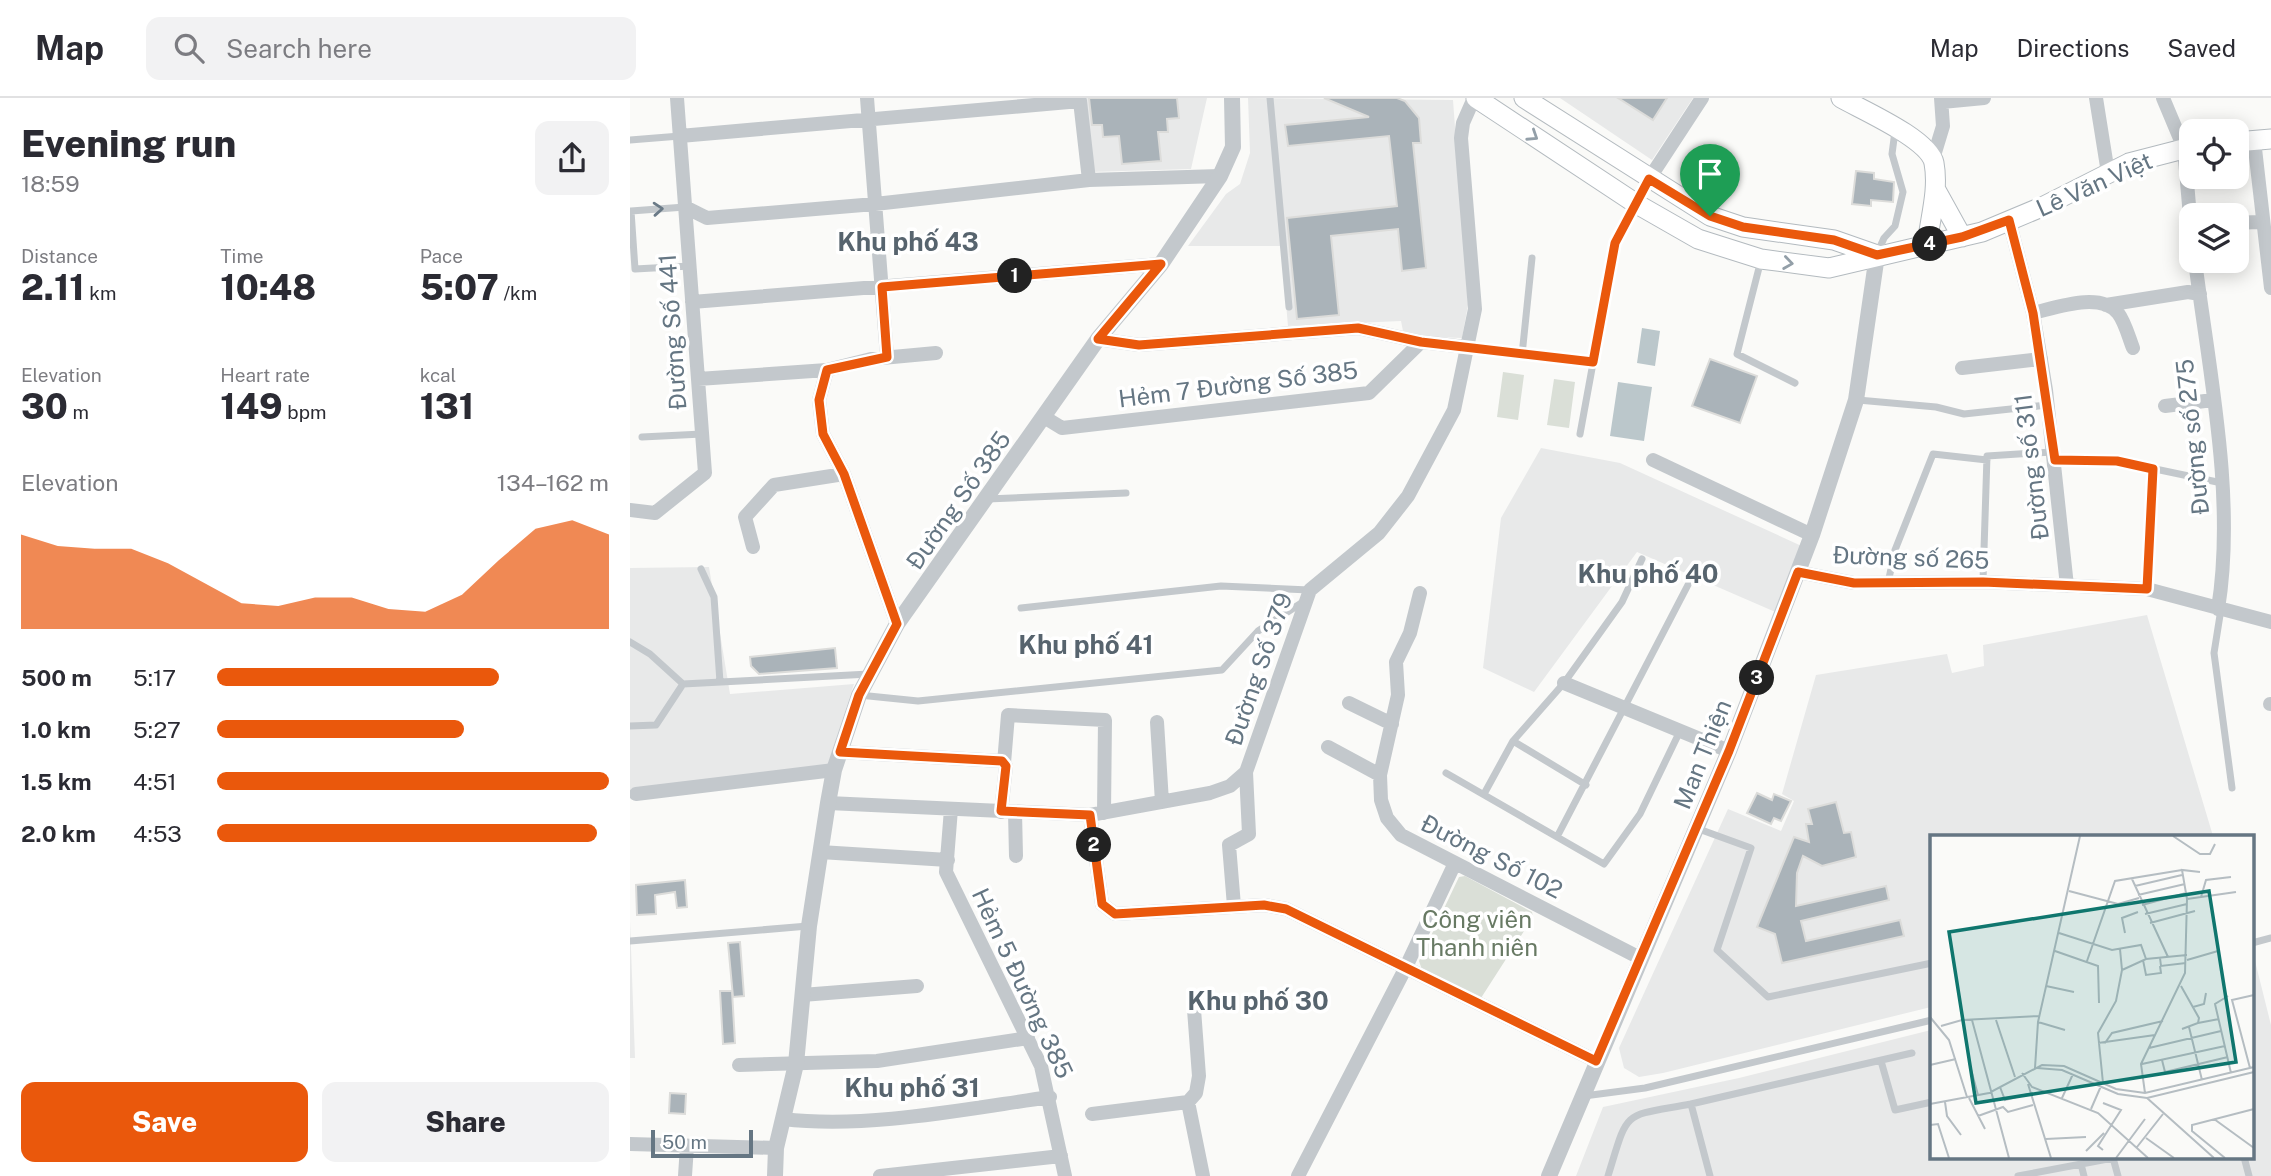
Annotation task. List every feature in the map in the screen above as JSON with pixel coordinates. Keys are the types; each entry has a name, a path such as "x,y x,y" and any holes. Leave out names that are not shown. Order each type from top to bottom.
{"main road":[{"name":"Lê Văn Việt","path":"1475,98 1635,203 1698,239 1761,259 1829,268 1962,237 2009,220 2129,163 2179,150"},
{"path":"1524,98 1710,216 1743,227 1834,240 1877,255"},
{"path":"1841,98 1915,140 1933,159 1936,190 1927,245"},
{"path":"1635,203 1649,179"},
{"path":"1936,190 1962,237"}],"street":[{"name":"Đường Số 441","path":"630,510 655,513 705,473 677,98"},
{"path":"867,98 887,357"},
{"name":"Đường Số 385","path":"775,1176 776,1148 796,1064 808,926 828,803 834,770 859,695 897,624 1098,339 1161,264 1220,176 1233,147 1232,98"},
{"name":"Đường Số 379","path":"828,803 1097,814 1210,793 1230,786 1246,772 1308,595 1379,533 1408,496 1454,410 1475,309 1461,138 1462,123 1475,98"},
{"path":"1649,179 1703,98"},
{"path":"1933,159 1943,126 1941,100 1984,98"},
{"path":"2096,98 2108,173"},
{"path":"2163,98 2179,131"},
{"path":"680,136 1080,101 1089,180"},
{"path":"2254,140 2271,288"},
{"path":"685,207 707,218 875,204 1089,180 1220,176"},
{"name":"Đường số 311","path":"2009,220 2033,313 2041,359 2067,586"},
{"path":"2249,222 2257,222"},
{"name":"Man Thiện","path":"1549,1176 1729,751 1812,535 1856,400 1877,255"},
{"path":"692,302 1161,264"},
{"name":"Đường số 275","path":"2197,273 2213,400 2225,537 2219,609"},
{"path":"2033,313 2090,302 2106,305 2188,292 2200,294"},
{"path":"2106,305 2118,313 2133,348"},
{"path":"1098,339 1139,345 1358,328 1421,342 1466,347"},
{"name":"Hẻm 7 Đường Số 385","path":"1044,417 1062,428 1369,393 1421,342"},
{"path":"698,379 827,370 887,357 936,353"},
{"path":"1962,368 2041,359"},
{"path":"827,370 819,400 823,434 844,474 897,624"},
{"path":"2165,406 2213,400"},
{"path":"1653,460 1812,535"},
{"path":"753,547 745,517 774,485 844,474"},
{"name":"Đường số 265","path":"1798,572 1854,583 1983,582 2147,589 2271,622"},
{"name":"Đường Số 102","path":"1420,593 1410,633 1396,662 1398,695 1380,775 1387,818 1401,835 1640,958"},
{"path":"1564,683 1729,751"},
{"path":"1349,703 1392,724"},
{"path":"1016,856 1008,812 1004,763 1008,715 1105,720 1097,814 1102,904 1107,910 1115,914 1264,905 1286,909 1596,1061"},
{"path":"1157,722 1162,803"},
{"path":"1328,747 1380,775"},
{"path":"840,752 1004,763"},
{"path":"636,794 834,770"},
{"path":"1234,906 1229,845 1249,834 1246,772"},
{"name":"Hẻm 5 Đường 385","path":"951,809 946,872 1041,1066 1050,1097 1065,1176"},
{"path":"820,852 947,860"},
{"path":"1298,1176 1405,969 1455,863"},
{"path":"802,995 917,986"},
{"path":"1092,1114 1188,1102 1196,1094 1199,1076 1193,996"},
{"path":"739,1065 877,1061 1028,1038"},
{"path":"783,1119 816,1123 932,1113 1050,1097"},
{"path":"1188,1102 1203,1176"},
{"path":"630,1144 776,1148"},
{"path":"685,1176 687,1146"},
{"path":"880,1176 1061,1156"}],"lane":[{"path":"1270,98 1289,307"},
{"path":"1877,255 1884,238 1895,226 1903,192 1892,154 1896,128"},
{"path":"630,140 680,136"},
{"path":"1580,434 1615,243 1635,203"},
{"path":"685,207 631,211 635,269 690,266"},
{"path":"1522,355 1532,258"},
{"path":"1761,259 1737,354 1795,383"},
{"path":"1466,347 1593,362"},
{"path":"1856,400 1936,407 1964,414 2048,405"},
{"path":"642,437 702,434"},
{"path":"1888,583 1895,550 1933,454 1987,458 2054,456 2117,461 2221,483"},
{"path":"1983,582 1987,458"},
{"path":"2147,589 2153,469"},
{"path":"987,499 1126,493"},
{"path":"1484,794 1513,741 1564,683 1622,602 1642,559"},
{"path":"701,569 714,597 720,682"},
{"path":"1558,835 1690,581"},
{"path":"1021,608 1222,586 1308,595"},
{"path":"859,695 918,701 1222,670 1258,631 1308,595"},
{"path":"2219,609 2214,653 2232,788"},
{"path":"630,642 650,654 683,684 869,674"},
{"path":"630,726 656,725 683,684"},
{"path":"1446,773 1558,835 1604,864 1640,814 1680,731"},
{"path":"1513,741 1586,785"},
{"path":"1696,828 1752,848 1717,950 1768,997 1930,963"},
{"path":"630,941 808,926"},
{"path":"2254,942 2271,938"},
{"path":"1582,1096 1645,1088 1930,1020"},
{"path":"1608,1176 1624,1123 1634,1115 1912,1053"},
{"path":"1881,1061 1895,1110 1930,1102"},
{"path":"1691,1104 1710,1176"},
{"path":"2018,1176 2108,1158"},
{"path":"2113,1158 2118,1176"},
{"path":"2244,1158 2249,1176"},
{"path":"2081,1164 2084,1176"}],"shaded area":[{"path":"1085,98 1207,98 1191,169 1091,172"},
{"path":"1248,98 1453,100 1468,305 1462,338 1404,336 1401,321 1288,326 1281,246 1188,246 1226,194 1240,184 1250,153"},
{"path":"1560,98 1693,98 1652,160"},
{"path":"1642,328 1660,331 1655,366 1637,363"},
{"path":"1618,382 1652,387 1644,441 1610,436"},
{"path":"1541,448 1620,463 1806,548 1780,614 1637,552 1534,692 1483,668 1501,518"},
{"path":"709,567 730,694 854,684 826,770 630,794 630,568"},
{"path":"2147,615 2213,835 1930,835 1930,1007 1663,1073 1639,1077 1624,1068 1619,1048 1728,809 1781,831 1794,801 1782,794 1816,675 1947,654 1952,673 1984,666 1983,645"},
{"path":"630,921 635,1058 630,1058"},
{"path":"2254,957 2271,1025 2271,1176 1576,1176 1603,1107 1739,1078 1930,1030 1930,1158 2254,1158"}],"green space":[{"path":"1503,372 1524,375 1518,420 1497,417"},
{"path":"1554,379 1575,382 1569,428 1547,425"},
{"name":"Công viên Thanh niên","path":"1465,876 1532,912 1533,917 1481,998 1422,970 1419,961 1459,877"}],"building":[{"path":"1089,98 1177,98 1179,118 1167,119 1168,132 1158,132 1161,161 1122,164 1119,136 1103,137 1102,125 1092,125"},
{"path":"1324,98 1397,98 1405,101 1419,118 1421,143 1413,143 1426,268 1402,271 1398,229 1331,236 1339,315 1297,319 1287,218 1397,206 1389,136 1288,146 1285,125 1369,117"},
{"path":"1618,98 1667,98 1653,120"},
{"path":"1856,171 1874,173 1874,179 1894,182 1893,202 1871,200 1871,206 1852,204"},
{"path":"1710,359 1757,376 1740,423 1692,406"},
{"path":"835,648 837,668 759,674 751,666 750,657"},
{"path":"1757,793 1772,800 1774,794 1791,801 1781,821 1774,818 1771,824 1747,813"},
{"path":"1836,802 1844,833 1851,832 1856,857 1822,866 1803,856 1797,873 1796,906 1886,886 1889,900 1801,921 1806,941 1900,920 1904,936 1782,963 1775,934 1757,927 1794,837 1809,842 1806,824 1812,824 1808,809"},
{"path":"685,880 687,907 677,908 675,892 655,895 656,914 637,915 636,885"},
{"path":"740,942 744,996 733,997 728,943"},
{"path":"720,991 732,991 735,1043 723,1044"},
{"path":"670,1093 686,1094 685,1114 669,1113"}],"district":[{"name":"Khu phố 43","path":"908,241"},
{"name":"Khu phố 40","path":"1648,573"},
{"name":"Khu phố 41","path":"1086,644"},
{"name":"Khu phố 30","path":"1258,1000"},
{"name":"Khu phố 31","path":"912,1087"}],"route":[{"path":"1649,179 1710,216 1743,227 1834,240 1877,255 1982,232 2009,220 2033,313 2055,460 2117,461 2153,469 2147,589 1983,582 1854,583 1798,572 1729,751 1596,1061 1286,909 1264,905 1115,914 1107,910 1102,904 1090,815 1001,811 1006,766 1002,761 840,752 859,695 897,624 844,474 823,434 819,400 827,370 887,357 882,287 1161,264 1098,339 1139,345 1358,328 1421,342 1488,352 1593,362 1615,243 1649,179"}]}
